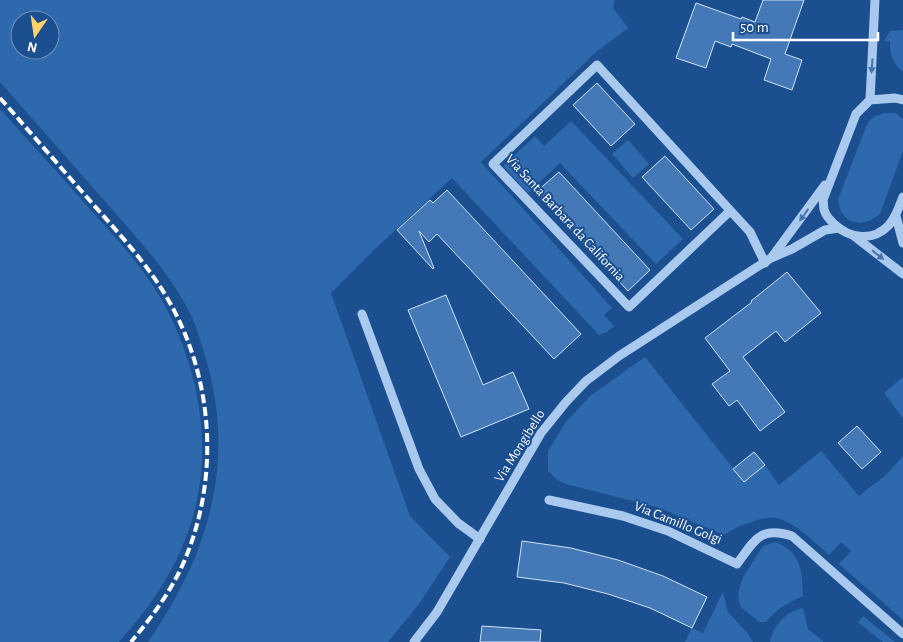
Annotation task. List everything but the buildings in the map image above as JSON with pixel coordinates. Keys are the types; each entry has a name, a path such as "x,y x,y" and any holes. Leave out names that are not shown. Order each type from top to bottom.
{"street":[{"path":"870,100 875,0"},
{"name":"Via Santa Barbara da California","path":"730,211 629,307 493,164 597,66 750,232 768,260"},
{"path":"903,100 895,98 870,100 856,114 823,200 825,212 839,228 854,236 903,274"},
{"path":"768,260 807,211 832,175"},
{"path":"854,236 868,237 888,226 896,216 903,197"},
{"path":"896,216 903,243"},
{"path":"768,260 825,230 839,228"},
{"name":"Via Mongibello","path":"414,642 437,612 541,433 566,402 586,381 619,356 768,260"},
{"path":"362,314 419,469 435,499 458,523 480,539"},
{"name":"Via Camillo Golgi","path":"549,500 623,516 668,531 737,564 759,536 768,532 780,532 792,536 903,634"}],"shaded area":[{"path":"0,0 615,0 613,8 628,28 595,53 481,162 612,308 604,315 614,326 607,332 599,335 452,178 376,248 331,293 410,516 450,557 419,604 388,642 148,642 169,609 187,575 201,541 211,505 217,469 218,433 214,395 197,330 189,312 170,280 131,230 0,82"},
{"path":"903,30 903,72 893,59 890,51 890,42 884,41 890,31"},
{"path":"0,109 115,238 150,281 175,326 195,386 201,423 202,458 199,492 191,524 179,555 163,585 143,614 119,642 0,642"},
{"path":"895,113 903,119 903,151 880,214 866,222 853,222 843,214 838,199 868,122 875,116"},
{"path":"571,121 683,239 656,264 560,163 528,193 503,166 535,136 544,146"},
{"path":"628,140 649,164 633,178 612,154"},
{"path":"645,357 744,482 765,465 779,485 821,451 859,496 887,474 903,456 903,620 839,564 851,551 841,542 829,555 796,527 782,520 772,518 744,524 724,535 660,508 566,484 556,479 548,471 548,451 566,422 590,396"},
{"path":"903,377 903,418 884,393"},
{"path":"775,542 791,551 799,564 803,596 774,613 766,622 759,622 740,606 738,593 743,577 763,546"},
{"path":"723,592 728,612 753,642 685,642 692,628 703,633"},
{"path":"803,608 808,629 824,642 770,642 774,630 782,620 792,612"},
{"path":"863,616 895,642 883,642 858,622"}],"railway":[{"path":"0,98 126,242 157,282 176,314 190,348 200,383 206,420 207,456 204,493 196,529 183,564 172,585 153,614 131,642"}]}
